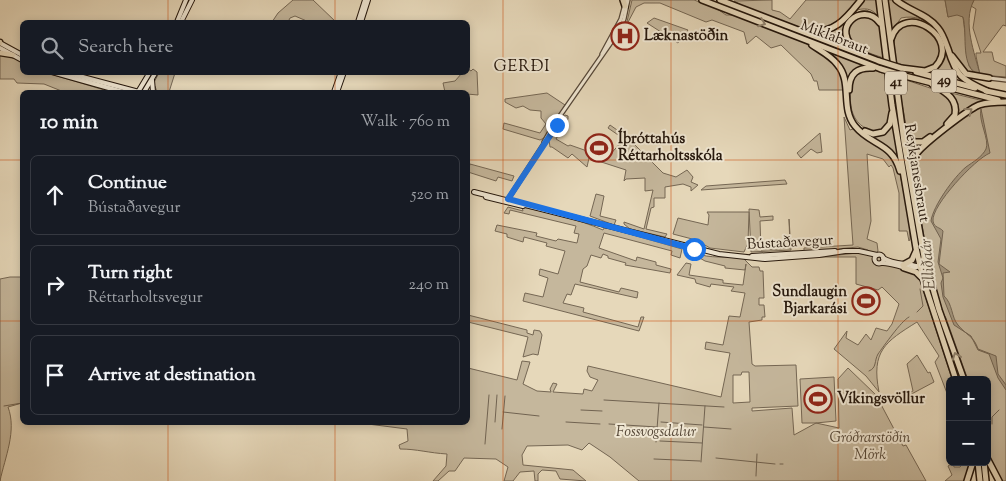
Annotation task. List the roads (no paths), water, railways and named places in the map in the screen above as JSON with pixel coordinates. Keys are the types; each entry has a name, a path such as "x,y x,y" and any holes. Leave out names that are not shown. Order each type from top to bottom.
{"highway":[{"name":"Miklabraut","path":"702,0 881,69 932,84"},
{"name":"Miklabraut","path":"720,0 901,68"},
{"path":"794,28 815,32 834,28 842,22 861,0"},
{"name":"41","path":"879,0 882,26"},
{"name":"41","path":"885,0 890,42"},
{"path":"896,0 930,20 940,30 958,75 968,83 988,91"},
{"path":"865,56 847,40 846,24 856,12 866,10 876,15 882,26"},
{"path":"890,42 895,26 901,20 910,18 920,19 929,23 940,38 942,55 935,67 925,71 901,68"},
{"name":"Reykjanesbraut","path":"882,26 892,105 924,257 963,376"},
{"path":"804,40 837,63 845,81 847,110 851,120 860,131 890,150 908,186"},
{"name":"Reykjanesbraut","path":"890,42 902,124 916,248 923,279 955,376"},
{"path":"947,47 961,70 973,77 986,78"},
{"path":"881,69 861,68 852,74 849,86 851,112 857,124 864,130 879,134 890,124 892,105"},
{"name":"49","path":"901,68 1006,95"},
{"path":"902,124 908,138 918,142 929,138 953,119 955,112 954,101 932,84"},
{"name":"49","path":"932,84 1006,102"},
{"path":"908,186 913,163 923,147 976,106 991,102 1006,102"},
{"path":"916,248 914,259 904,266 919,274 923,279"},
{"path":"967,481 972,466"},
{"path":"978,466 980,481"},
{"path":"984,466 986,481"},
{"path":"991,466 999,481"}],"main road":[{"path":"178,20 186,0"},
{"path":"183,20 191,0"},
{"path":"361,20 366,0"},
{"path":"0,43 20,53"},
{"path":"0,48 20,59"},
{"path":"0,53 13,55"},
{"path":"62,75 113,90"},
{"path":"75,75 131,90"},
{"path":"139,90 148,75"},
{"path":"336,90 341,75"},
{"path":"145,90 153,77"},
{"path":"152,90 153,77"},
{"name":"Bústaðavegur","path":"470,191 694,249 737,256 845,251 877,255 904,266"},
{"name":"Bústaðavegur","path":"867,253 877,264 920,266"},
{"path":"874,260 877,255"},
{"path":"924,257 920,266 928,272"},
{"path":"882,263 883,258"}],"street":[{"path":"602,55 621,19 625,1"},
{"path":"507,201 623,22 625,1"},
{"path":"986,78 1006,80"}],"waterway":[{"name":"Elliðaár","path":"917,312 923,306 920,289"},
{"path":"869,371 873,368 878,354 888,340 909,317"},
{"path":"485,444 489,395"},
{"path":"495,422 497,395"},
{"path":"502,429 505,396"},
{"path":"604,400 724,407"},
{"path":"4,406 20,403"},
{"path":"656,442 659,403"},
{"path":"701,462 705,406"},
{"path":"581,410 602,411"},
{"path":"992,424 992,417 999,410"},
{"path":"503,412 539,416"},
{"path":"566,422 600,424"},
{"path":"661,422 702,425"},
{"path":"609,424 657,427"},
{"path":"704,427 731,429"},
{"path":"660,441 702,443"},
{"path":"756,476 757,454"},
{"path":"716,458 775,464"},
{"path":"654,459 700,461"}],"place":[{"name":"Læknastöðin","path":"625,36"},
{"name":"Íþróttahús Réttarholtsskóla","path":"599,148"},
{"name":"Sundlaugin Bjarkarási","path":"866,301"},
{"name":"Víkingsvöllur","path":"818,399"}],"district":[{"name":"GERÐI","path":"522,67"}],"park label":[{"name":"Fossvogsdalur","path":"656,432"},
{"name":"Gróðrarstöðin Mörk","path":"870,446"}]}
